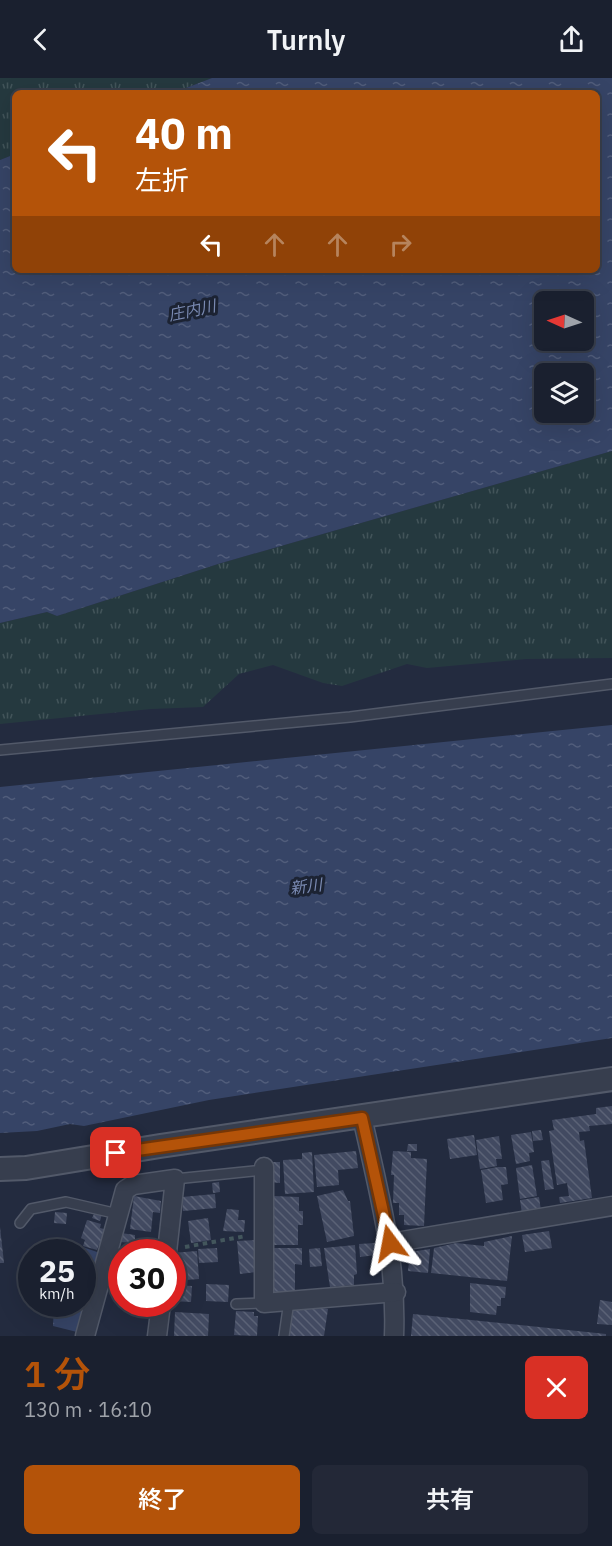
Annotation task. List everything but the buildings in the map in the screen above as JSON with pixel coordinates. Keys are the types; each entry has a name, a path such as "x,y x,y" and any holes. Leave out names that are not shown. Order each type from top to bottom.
{"street":[{"path":"0,1169 26,1168 612,1079"},
{"path":"362,1118 390,1243 396,1292 394,1336"},
{"path":"264,1168 264,1303 396,1292"},
{"path":"85,1336 125,1190 133,1185 175,1179 168,1239"},
{"path":"390,1243 612,1206"},
{"path":"157,1336 159,1317"}],"lane":[{"path":"0,750 350,717 612,684"},
{"path":"175,1179 264,1168"},
{"path":"20,1224 31,1209 66,1202 118,1214"},
{"path":"284,1336 289,1301"},
{"path":"237,1304 264,1303"}],"path":[{"path":"186,1247 264,1232"}],"green space":[{"path":"0,78 212,78 181,90 12,90 12,155 0,160"},
{"path":"612,451 612,658 526,659 427,668 407,664 342,686 323,683 273,665 239,674 203,707 151,709 0,724 0,623 47,612 57,616 218,564"}],"water":[{"name":"庄内川","path":"212,78 612,78 612,451 218,564 57,616 47,612 0,623 0,160 12,155 12,273 600,273 600,90 181,90"},
{"name":"新川","path":"612,725 612,1038 209,1100 84,1126 70,1124 37,1131 0,1133 0,787"},
{"path":"96,1252 100,1253 96,1267"},
{"path":"53,1317 81,1317 77,1332 53,1326"}],"route":[{"path":"116,1153 362,1118 390,1243"}]}
